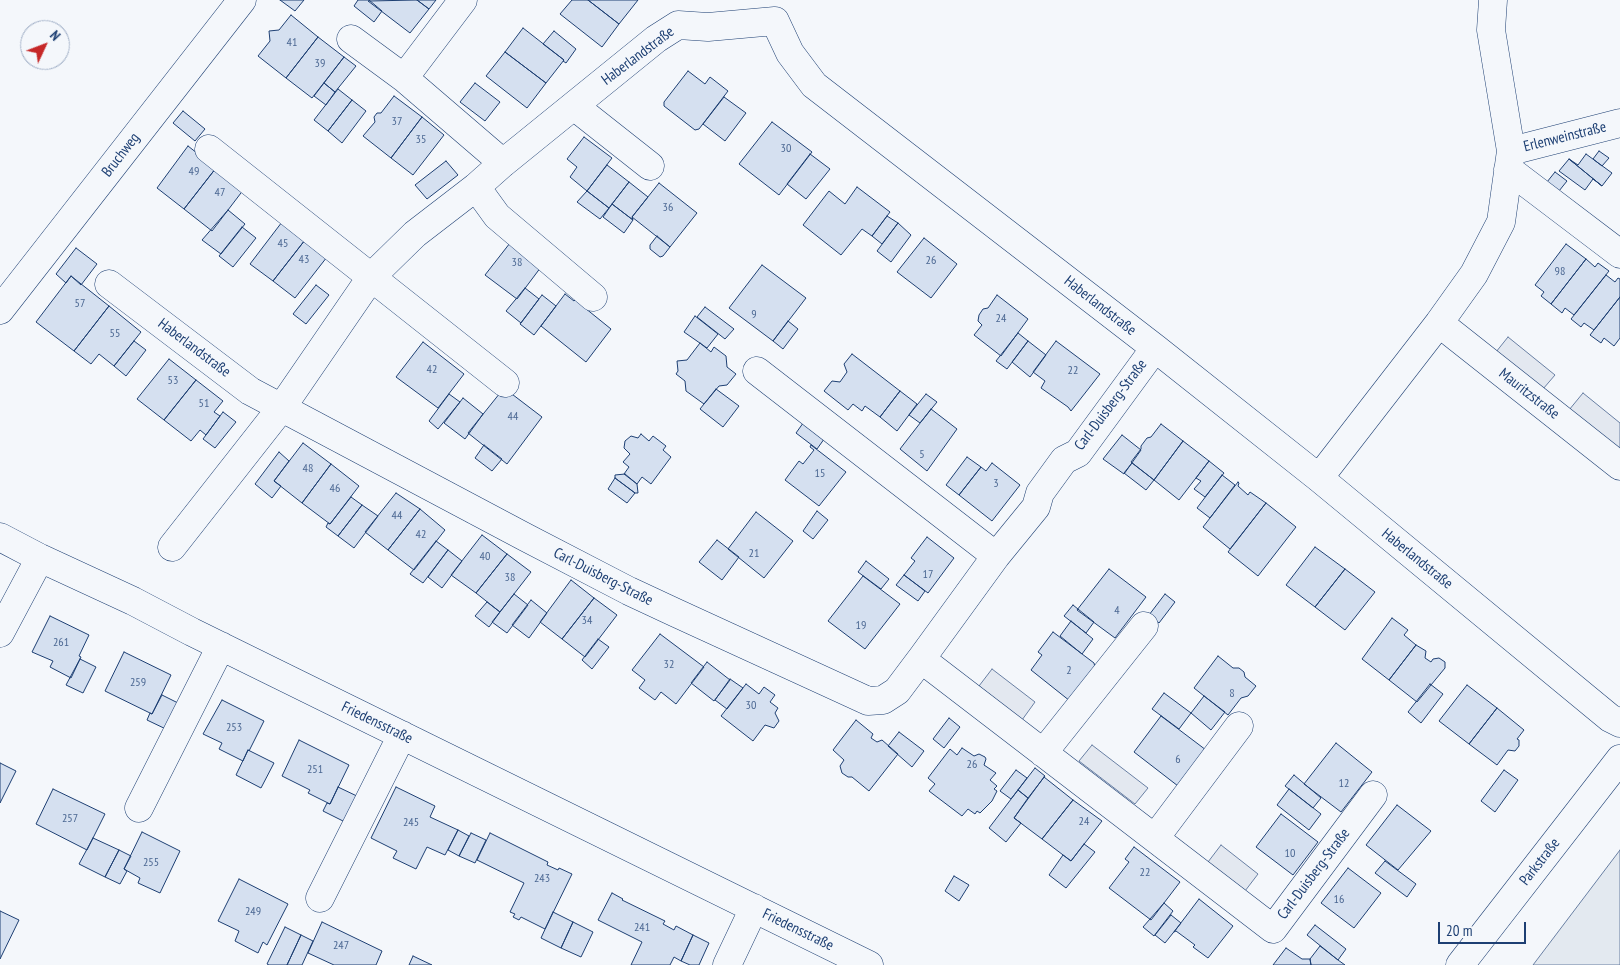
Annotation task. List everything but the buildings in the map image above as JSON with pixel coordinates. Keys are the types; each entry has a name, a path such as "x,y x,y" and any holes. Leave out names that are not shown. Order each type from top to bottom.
{"street":[{"name":"Bruchweg","path":"0,310 242,0"},
{"path":"404,78 463,0"},
{"path":"1319,478 1439,323 1474,274 1501,222 1509,160 1491,30 1493,0"},
{"name":"Haberlandstraße","path":"172,547 282,407 372,276 415,234 476,187 656,39 678,25 708,27 777,11 790,53 814,85 1319,478 1610,718 1620,723"},
{"path":"351,40 404,78 503,163"},
{"path":"574,106 650,166"},
{"name":"Erlenweinstraße","path":"1509,160 1620,123"},
{"path":"209,149 372,276 504,383"},
{"path":"1509,160 1620,254"},
{"path":"476,187 497,216 593,297"},
{"name":"Haberlandstraße","path":"110,284 250,391 282,407"},
{"name":"Mauritzstraße","path":"1439,323 1620,466"},
{"name":"Carl-Duisberg-Straße","path":"282,407 629,591 868,701 883,700 897,691 996,556 1036,507 1040,493 1064,460 1078,453 1154,348"},
{"path":"757,371 996,556"},
{"name":"Friedensstraße","path":"0,537 869,965"},
{"path":"0,633 40,558"},
{"path":"1043,753 1144,626"},
{"path":"139,808 221,646"},
{"name":"Carl-Duisberg-Straße","path":"921,659 1273,929 1373,795"},
{"path":"1155,838 1239,726"},
{"path":"320,898 402,735"},
{"name":"Parkstraße","path":"1460,965 1620,759"},
{"name":"Friedensstraße","path":"727,965 754,908"}],"shaded area":[{"path":"1508,337 1555,375 1543,389 1496,352"},
{"path":"1583,393 1620,423 1620,451 1569,410"},
{"path":"992,669 1035,702 1022,720 979,686"},
{"path":"1092,745 1148,788 1135,804 1079,761"},
{"path":"1221,845 1258,874 1245,891 1208,862"},
{"path":"1620,850 1620,965 1533,965"}]}
